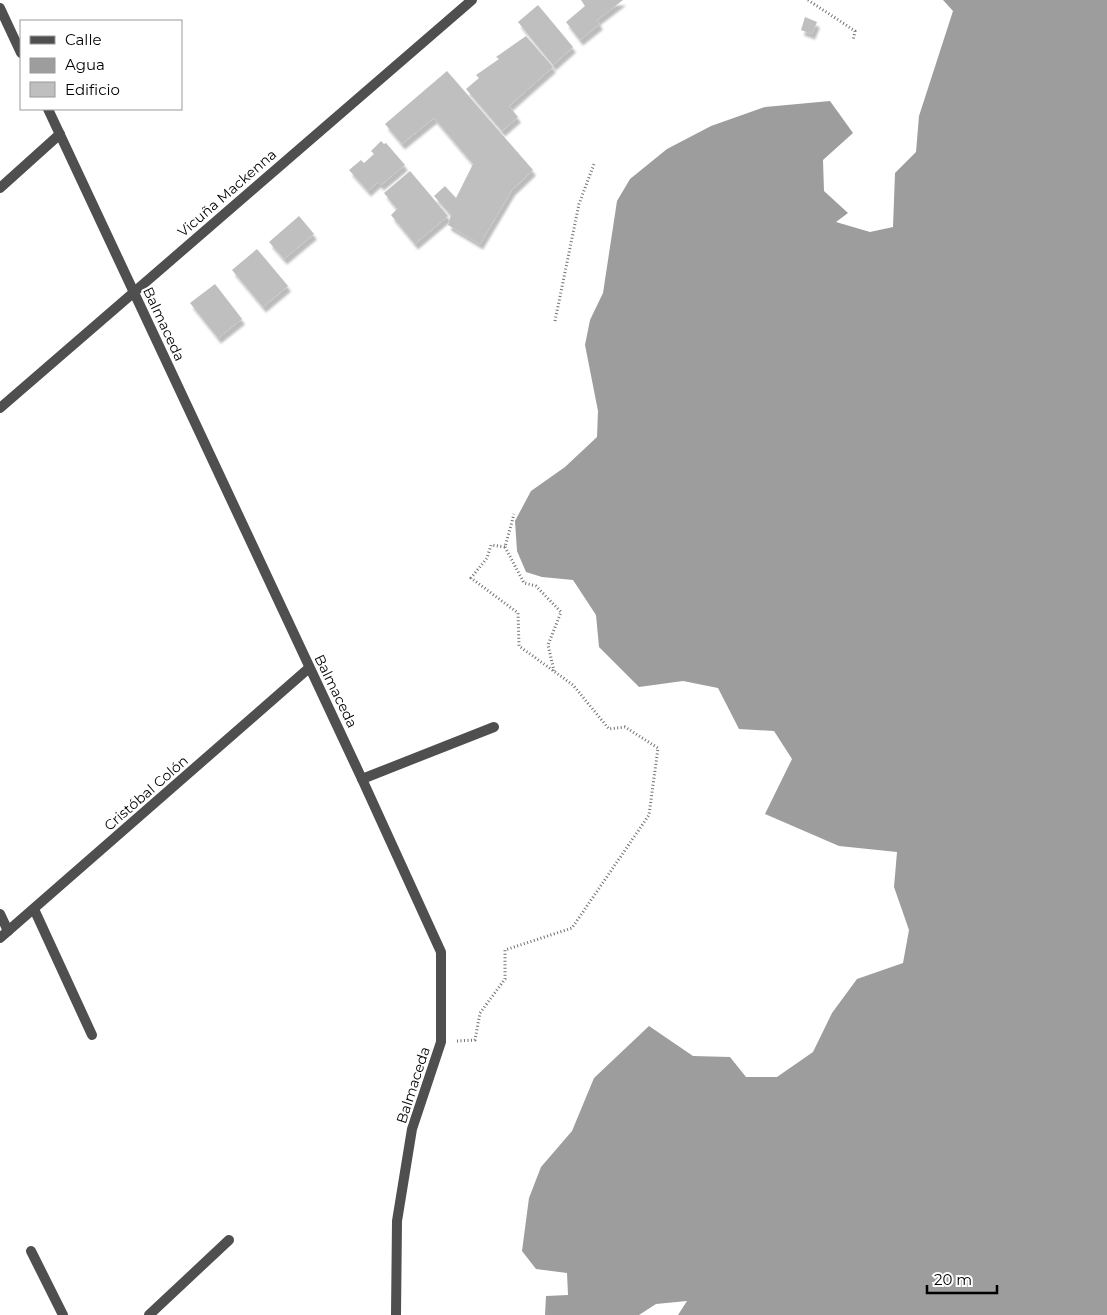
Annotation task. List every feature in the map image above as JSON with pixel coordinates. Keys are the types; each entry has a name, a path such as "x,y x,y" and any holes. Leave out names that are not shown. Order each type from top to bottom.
{"street":[{"name":"Vicuña Mackenna","path":"0,408 472,0"},
{"path":"0,8 20,51"},
{"name":"Balmaceda","path":"48,110 441,952 441,1042 412,1129 397,1221 396,1315"},
{"path":"0,188 60,134"},
{"name":"Cristóbal Colón","path":"4,934 309,668"},
{"path":"362,779 494,727"},
{"path":"34,909 92,1035"},
{"path":"0,914 4,934"},
{"path":"149,1315 229,1240"},
{"path":"32,1251 63,1315"}],"path":[{"path":"808,0 855,31 853,40"},
{"path":"555,321 579,204 594,164"},
{"path":"514,514 505,548 524,583 536,586 561,612 548,645 554,672"},
{"path":"441,1042 475,1040 480,1013 505,979 505,950 572,928 648,815 658,748 625,727 609,729 573,685 519,646 518,613 471,578 487,558 491,545 505,548"}],"water":[{"path":"943,0 1107,0 1107,1315 678,1315 687,1301 656,1304 639,1315 545,1315 546,1296 568,1295 567,1273 536,1269 522,1251 529,1198 541,1167 572,1131 594,1078 649,1026 693,1056 730,1057 746,1077 777,1077 813,1052 832,1013 857,979 903,963 909,930 894,887 897,852 839,846 765,814 792,759 774,731 739,729 718,688 683,681 639,687 599,647 596,615 573,580 542,577 526,572 517,551 515,521 531,491 565,467 597,437 598,411 585,345 590,320 603,293 617,201 630,179 667,149 711,126 765,107 830,101 853,133 823,160 824,191 848,213 836,222 870,232 893,227 895,173 916,152 919,116 953,11"}],"building":[{"path":"581,0 623,0 597,20 600,24 580,40 566,22 585,6"},
{"path":"538,5 573,47 553,65 518,22"},
{"path":"805,17 817,22 812,34 801,30"},
{"path":"526,36 553,67 509,106 518,117 502,131 466,89 479,78 476,75 499,59 496,57"},
{"path":"447,71 533,170 512,190 480,244 448,225 451,215 434,196 445,186 456,198 473,164 434,118 402,144 385,124"},
{"path":"381,141 384,144 386,143 405,165 381,185 378,182 368,191 349,170 361,160 364,163 374,154 371,151"},
{"path":"410,171 448,216 415,244 391,215 397,209 384,193"},
{"path":"299,216 314,234 284,259 269,242"},
{"path":"257,249 288,286 263,307 232,270"},
{"path":"215,284 242,319 218,338 190,303"}]}
